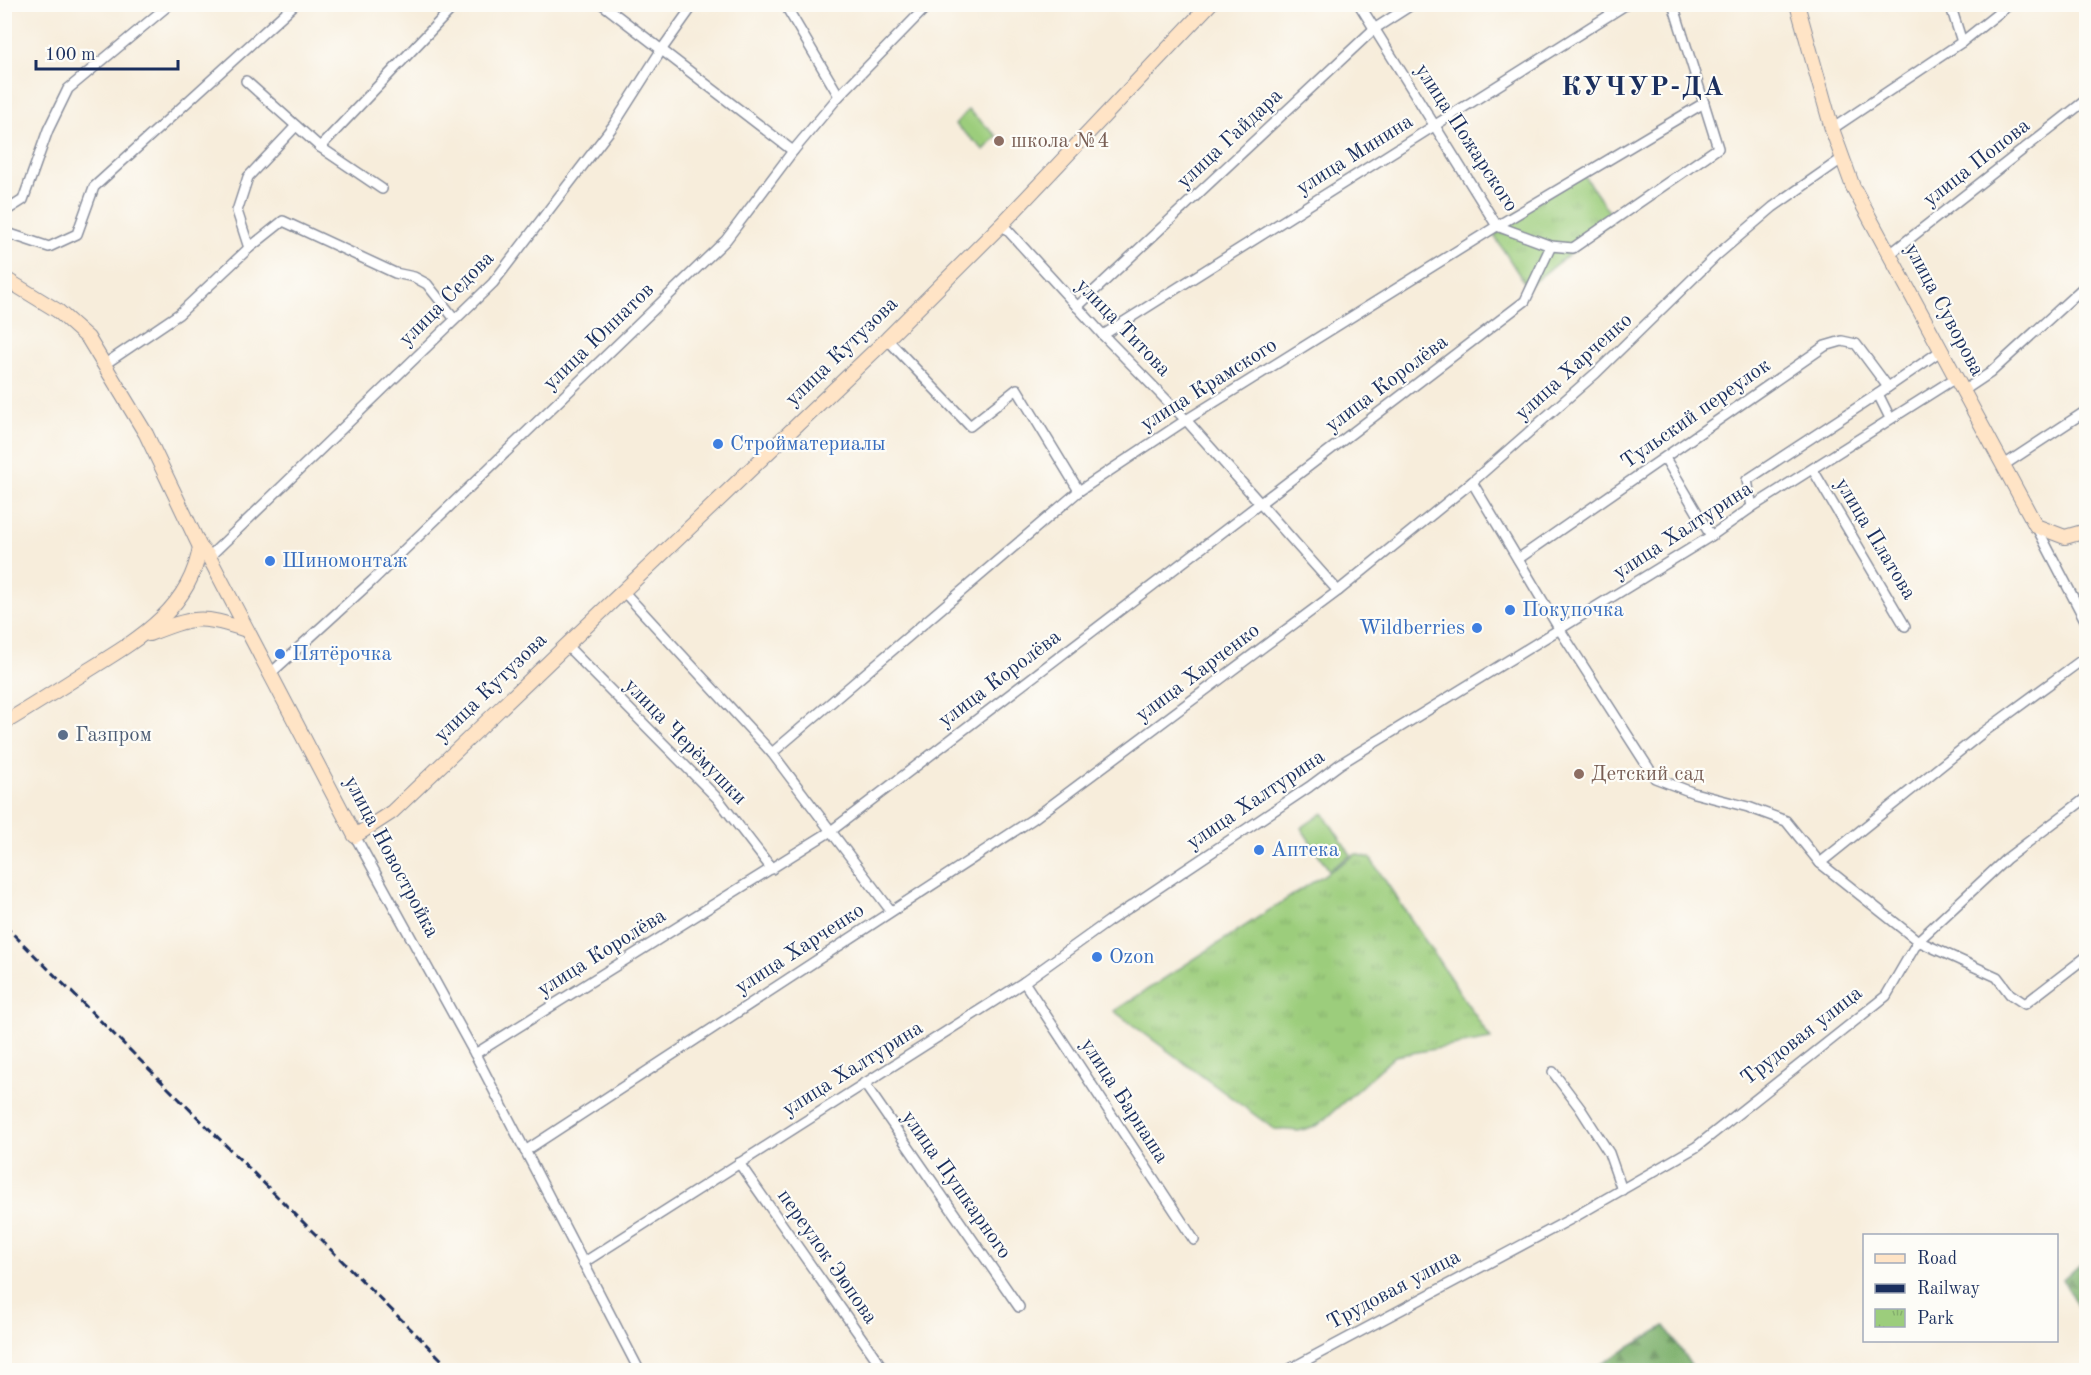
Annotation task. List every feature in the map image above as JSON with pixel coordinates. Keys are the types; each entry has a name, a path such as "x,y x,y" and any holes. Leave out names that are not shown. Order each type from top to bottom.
{"main road":[{"name":"улица Кутузова","path":"356,836 392,812 887,339 1002,224 1210,4"},
{"name":"улица Суворова","path":"1797,4 1832,129 1853,187 2036,526"},
{"name":"улица Новостройка","path":"4,278 58,311 88,338 105,364 146,434 205,552 356,836"},
{"path":"2036,526 2065,537 2086,531"},
{"path":"142,637 170,610 186,587 205,552"},
{"path":"4,723 142,637 175,624 200,618 212,619 246,630"}],"street":[{"path":"4,213 23,200 48,130 68,89 170,4"},
{"path":"4,232 49,247 77,234 94,187 295,4"},
{"path":"320,147 456,4"},
{"path":"602,4 793,151"},
{"name":"улица Седова","path":"205,552 493,283 613,126 694,4"},
{"path":"789,4 787,9 839,96"},
{"name":"улица Юннатов","path":"271,674 381,572 726,240 793,151 839,96 929,4"},
{"name":"улица Пожарского","path":"1359,4 1497,226 1551,246"},
{"name":"улица Гайдара","path":"1077,307 1374,29 1413,4"},
{"name":"улица Минина","path":"1103,335 1627,4"},
{"path":"1551,246 1573,248 1718,148 1673,4"},
{"path":"1950,4 1962,42"},
{"path":"1832,129 1962,42 2010,4"},
{"path":"246,81 320,147 382,189"},
{"name":"улица Попова","path":"1890,254 2086,100"},
{"name":"улица Крамского","path":"772,753 1079,491 1186,420 1497,226 1704,103"},
{"path":"249,248 237,211 248,177 296,126"},
{"name":"улица Харченко","path":"525,1151 1033,819 1338,591 1472,482 1625,346 1717,255 1773,207 1843,158"},
{"path":"105,364 179,314 249,248 283,221 386,269 414,277 427,284 454,318"},
{"name":"улица Титова","path":"1002,224 1103,335 1186,420 1338,591"},
{"name":"улица Королёва","path":"475,1054 831,831 1525,301 1551,246"},
{"path":"1963,391 1990,372 2086,285"},
{"path":"887,339 970,426 1017,389 1079,491"},
{"name":"Тульский переулок","path":"1518,560 1825,346 1842,341 1856,344 1888,387"},
{"path":"1752,507 1747,480 1942,350"},
{"name":"улица Халтурина","path":"583,1263 1024,982 1109,921 1340,764 1711,536 1752,507 1957,377"},
{"path":"1878,394 1890,418"},
{"path":"2004,465 2086,411"},
{"path":"1665,458 1711,536"},
{"name":"улица Платова","path":"1813,470 1905,626"},
{"path":"1472,482 1560,630 1655,778 1694,793 1748,807 1786,821 1820,863 1918,941 1997,977 2010,994 2025,1004 2086,957"},
{"name":"улица Суворова","path":"2036,526 2086,622"},
{"path":"622,591 772,753 891,912"},
{"name":"улица Черёмушки","path":"566,645 718,799 772,868"},
{"path":"1820,863 1981,734 2086,657"},
{"name":"Трудовая улица","path":"1288,1371 1569,1220 1696,1147 1886,996 1918,941 2006,859 2086,798"},
{"name":"улица Новостройка","path":"356,836 475,1054 639,1371"},
{"name":"улица Барнаша","path":"1024,982 1194,1240"},
{"path":"1553,1072 1609,1153 1622,1190"},
{"name":"улица Пушкарного","path":"864,1083 1019,1307"},
{"name":"переулок Эюпова","path":"740,1163 884,1371"}],"green space":[{"path":"968,110 997,136 984,150 955,124"},
{"path":"1583,174 1614,219 1527,287 1495,237 1497,226"},
{"path":"1323,813 1351,855 1329,870 1301,828"},
{"path":"1356,854 1370,858 1491,1039 1395,1056 1318,1125 1299,1131 1274,1129 1114,1011"},
{"path":"2086,1259 2086,1322 2063,1280"},
{"path":"1665,1326 1694,1370 1591,1370"}],"railway":[{"path":"4,925 452,1370"}],"place":[{"name":"школа №4","path":"999,141"},
{"name":"Стройматериалы","path":"718,444"},
{"name":"Шиномонтаж","path":"270,561"},
{"name":"Покупочка","path":"1510,610"},
{"name":"Wildberries","path":"1477,628"},
{"name":"Пятёрочка","path":"280,654"},
{"name":"Газпром","path":"63,735"},
{"name":"Детский сад","path":"1579,774"},
{"name":"Аптека","path":"1259,850"},
{"name":"Ozon","path":"1097,957"}],"district":[{"name":"КУЧУР-ДА","path":"1643,87"}]}
